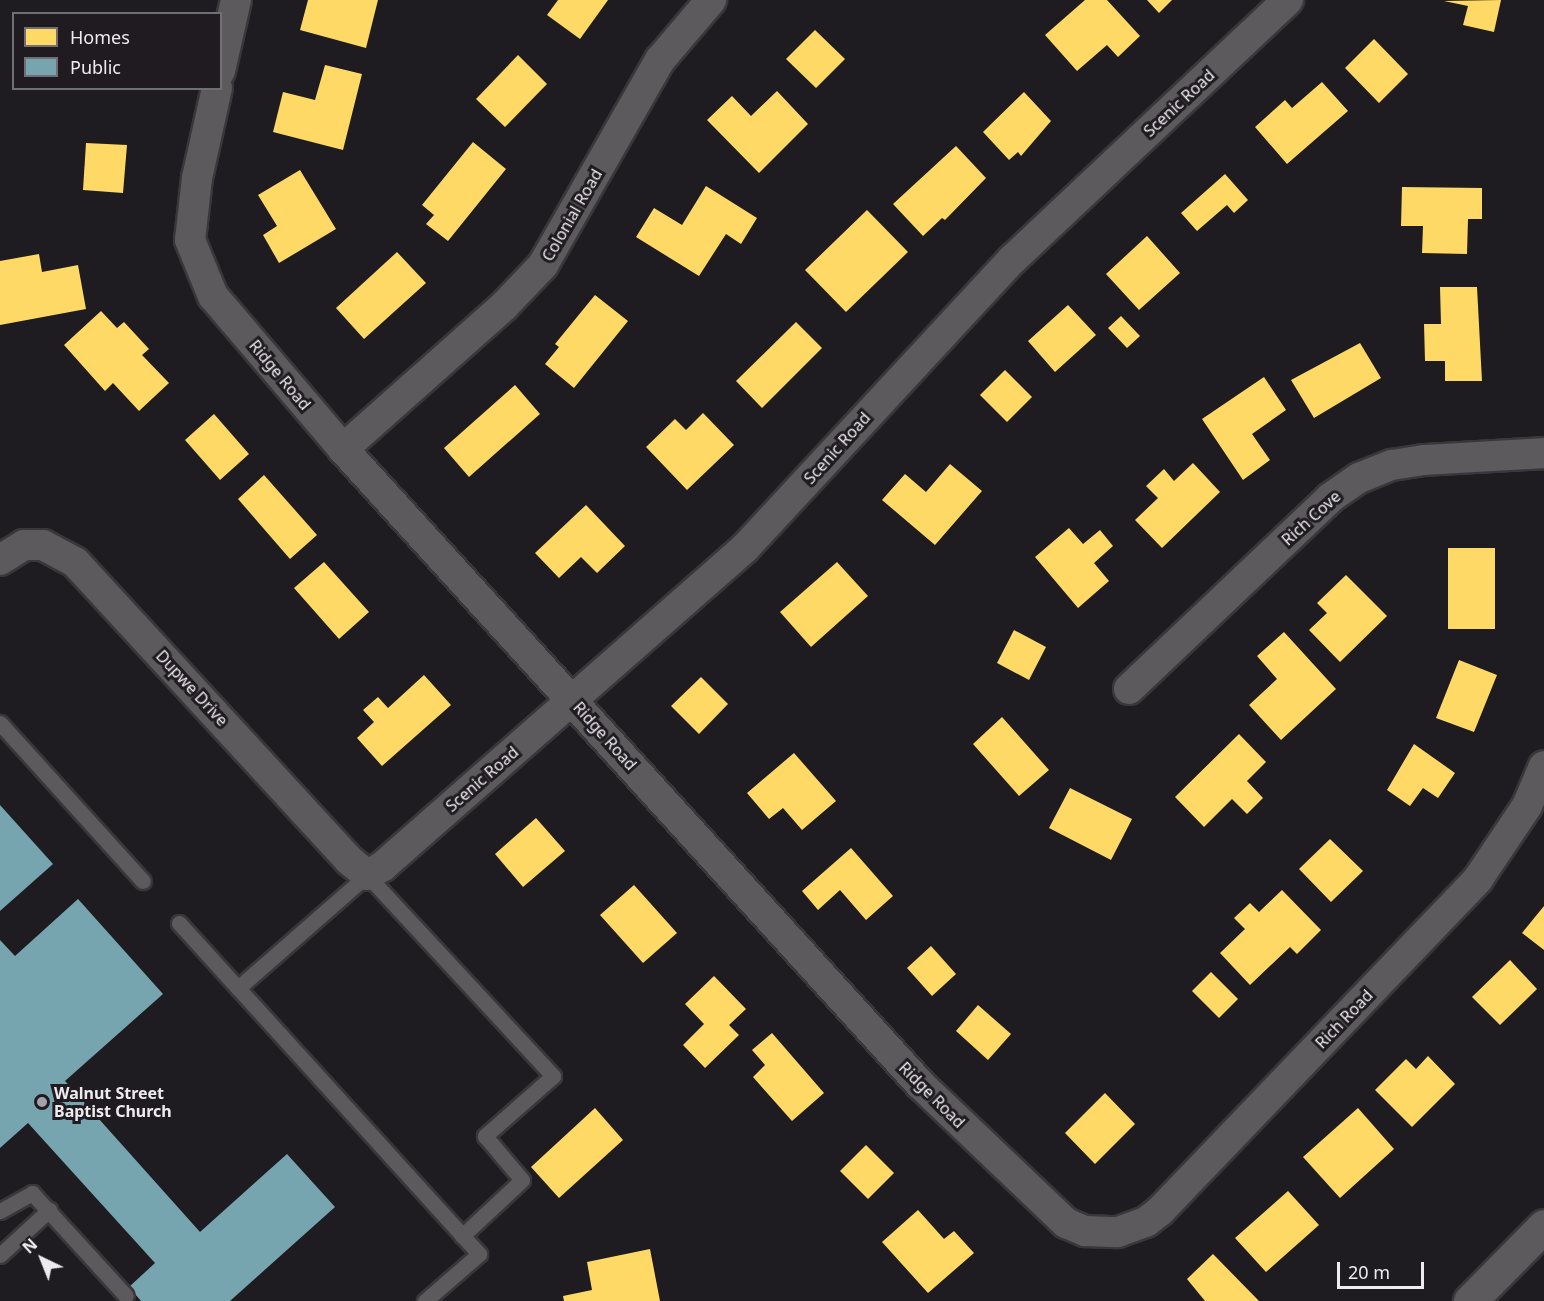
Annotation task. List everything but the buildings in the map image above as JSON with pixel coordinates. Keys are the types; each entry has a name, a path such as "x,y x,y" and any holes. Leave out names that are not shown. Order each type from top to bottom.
{"street":[{"path":"222,62 236,0"},
{"name":"Colonial Road","path":"343,449 504,306 543,265 660,60 711,0"},
{"name":"Scenic Road","path":"367,875 383,866 745,548 1012,259 1288,0"},
{"name":"Ridge Road","path":"217,90 197,178 190,240 201,274 213,296 343,449 573,699 920,1084 1056,1217 1085,1231 1106,1231"},
{"name":"Rich Cove","path":"1129,689 1330,498 1359,478 1392,465 1424,460 1544,453"},
{"name":"Dupwe Drive","path":"0,560 24,545 43,545 75,562 349,860 367,875"},
{"name":"Rich Road","path":"1106,1231 1129,1230 1160,1211 1478,879 1527,806 1544,766"},
{"path":"1470,1301 1544,1226"}],"lane":[{"path":"0,723 143,881"},
{"path":"238,988 367,875 553,1076 485,1136 522,1180 462,1236"},
{"path":"179,922 479,1254 426,1301"},
{"path":"0,1211 32,1193 126,1296"},
{"path":"0,1255 49,1210"}],"place":[{"name":"Walnut Street Baptist Church","path":"42,1102"}]}
